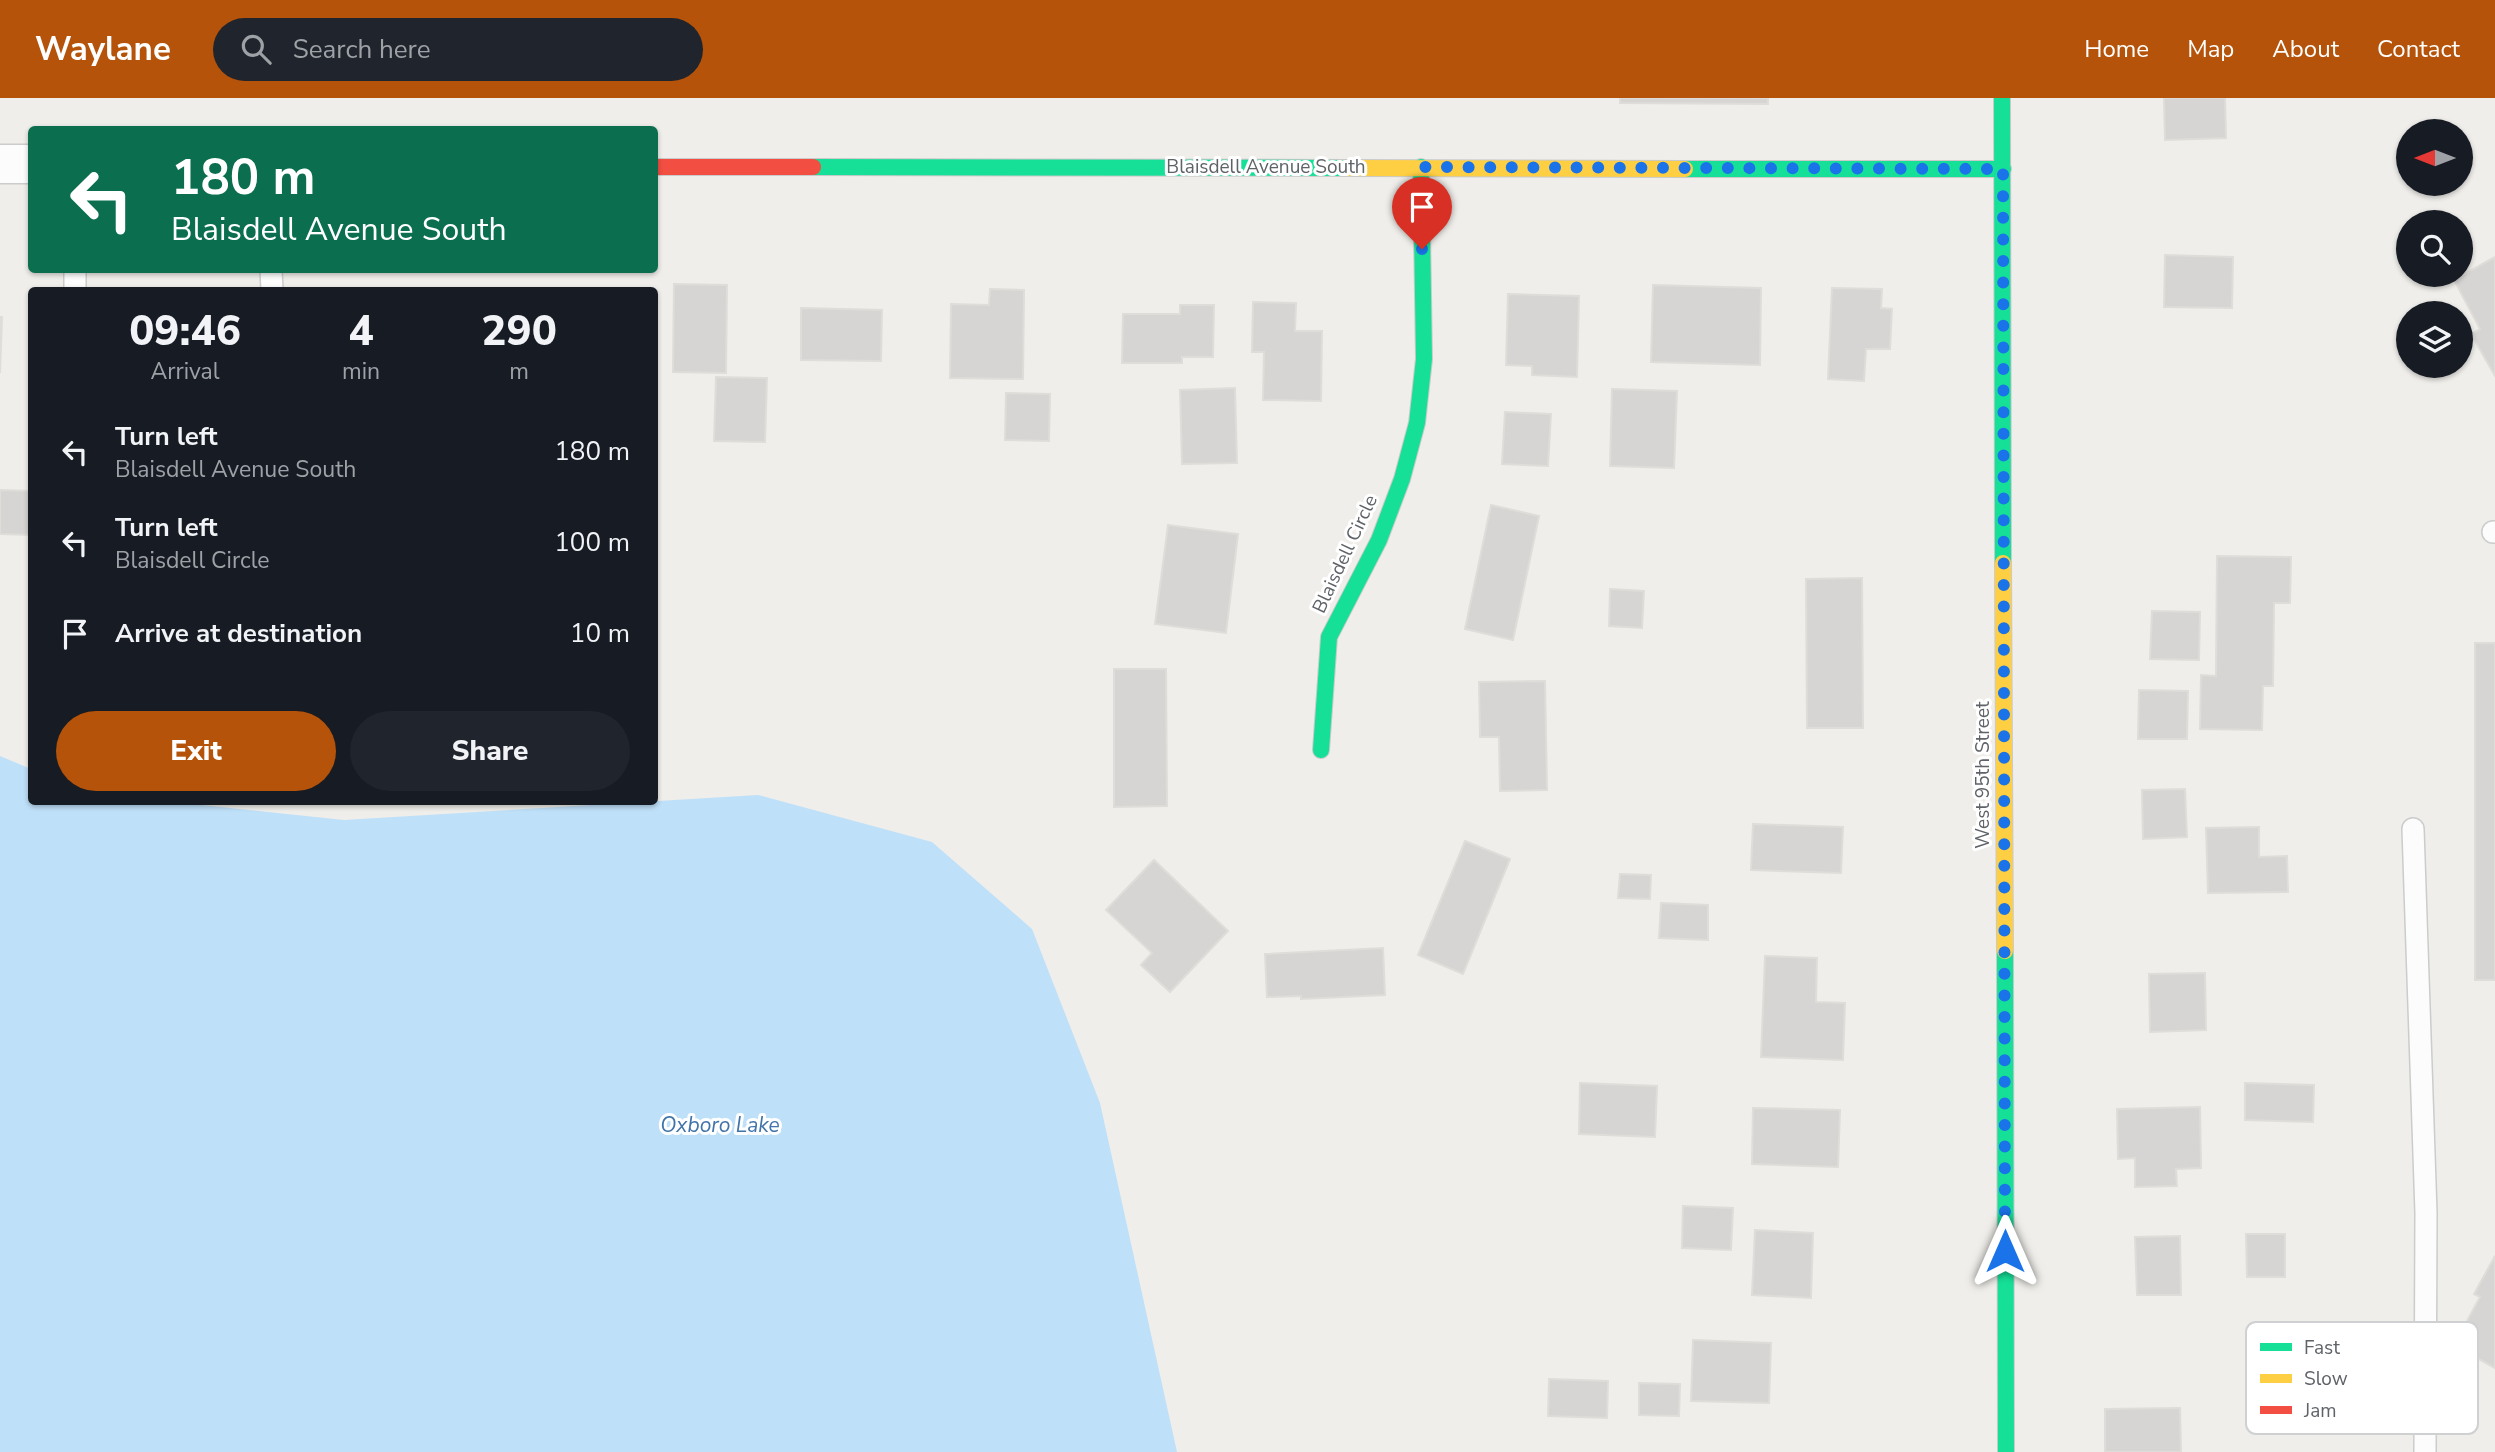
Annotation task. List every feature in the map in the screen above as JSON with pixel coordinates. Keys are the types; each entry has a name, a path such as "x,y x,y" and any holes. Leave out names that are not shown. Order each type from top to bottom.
{"street":[{"name":"West 95th Street","path":"2002,98 2006,1452"},
{"path":"0,163 28,164"},
{"name":"Blaisdell Avenue South","path":"658,167 2003,169"},
{"name":"Blaisdell Circle","path":"1321,750 1329,637 1380,540 1402,479 1417,423 1424,359 1421,167"}],"lane":[{"path":"2413,829 2426,1213 2426,1322"},
{"path":"2425,1434 2425,1452"}],"water":[{"name":"Oxboro Lake","path":"0,756 28,768 28,805 202,805 344,820 592,805 658,805 658,801 758,795 932,842 1032,929 1100,1103 1177,1452 0,1452"}],"building":[{"path":"1620,98 1768,98 1768,104 1620,103"},
{"path":"2164,98 2225,98 2226,138 2165,140"},
{"path":"2165,255 2233,257 2232,308 2164,307"},
{"path":"2495,257 2495,376 2473,338 2473,333 2480,329 2473,316 2473,301 2465,301 2458,287 2473,287 2473,269"},
{"path":"674,284 727,285 726,373 673,372"},
{"path":"1653,285 1761,288 1760,365 1651,362"},
{"path":"1832,288 1882,289 1881,308 1892,309 1890,349 1866,349 1864,381 1828,379"},
{"path":"990,289 1024,290 1023,379 950,378 951,304 989,305"},
{"path":"1508,294 1579,296 1577,377 1532,375 1532,366 1506,365"},
{"path":"1253,302 1296,303 1295,331 1322,331 1321,401 1263,400 1264,352 1252,352"},
{"path":"1180,305 1214,305 1213,357 1182,357 1182,363 1122,363 1123,314 1180,314"},
{"path":"801,308 882,310 881,361 801,360"},
{"path":"0,317 2,317 0,373"},
{"path":"716,377 767,378 765,442 714,441"},
{"path":"1235,388 1237,463 1182,464 1180,390"},
{"path":"1612,389 1677,391 1674,468 1610,466"},
{"path":"1006,393 1050,394 1049,441 1005,440"},
{"path":"1505,412 1551,414 1548,466 1502,464"},
{"path":"0,490 28,491 28,535 0,534"},
{"path":"1491,505 1539,516 1513,640 1465,629"},
{"path":"1168,525 1238,534 1226,633 1155,624"},
{"path":"2217,556 2291,557 2290,603 2274,603 2273,686 2263,686 2262,730 2200,729 2201,675 2216,676"},
{"path":"1862,578 1863,728 1807,728 1806,579"},
{"path":"1610,589 1644,591 1642,628 1609,626"},
{"path":"2152,611 2200,612 2199,660 2150,659"},
{"path":"2475,643 2495,643 2495,980 2475,980"},
{"path":"1114,669 1166,669 1167,806 1114,807"},
{"path":"1545,681 1547,790 1500,791 1499,737 1480,737 1479,682"},
{"path":"2139,690 2188,691 2187,739 2138,739"},
{"path":"2185,789 2187,837 2143,839 2142,790"},
{"path":"1753,824 1843,827 1841,873 1751,870"},
{"path":"2259,827 2259,857 2287,856 2288,892 2208,893 2206,828"},
{"path":"1465,841 1510,859 1463,974 1418,955"},
{"path":"1154,860 1228,931 1170,992 1141,965 1152,953 1106,910"},
{"path":"1620,874 1651,875 1650,899 1618,898"},
{"path":"1661,903 1708,905 1708,940 1659,938"},
{"path":"1383,948 1385,995 1301,999 1301,996 1267,997 1265,954"},
{"path":"1765,956 1817,958 1816,1002 1845,1003 1843,1060 1761,1057"},
{"path":"2205,973 2206,1030 2150,1032 2149,974"},
{"path":"1580,1083 1657,1086 1655,1137 1579,1134"},
{"path":"2245,1083 2314,1085 2313,1122 2245,1120"},
{"path":"2200,1107 2201,1168 2176,1169 2177,1186 2135,1187 2135,1158 2118,1159 2117,1109"},
{"path":"1753,1108 1840,1110 1838,1167 1752,1164"},
{"path":"1683,1206 1733,1208 1731,1250 1682,1248"},
{"path":"1755,1230 1813,1233 1811,1298 1752,1295"},
{"path":"2246,1234 2285,1234 2285,1277 2247,1277"},
{"path":"2180,1236 2181,1295 2137,1295 2135,1237"},
{"path":"2495,1256 2495,1368 2478,1358 2478,1322 2466,1322 2480,1297 2474,1294"},
{"path":"1693,1340 1771,1343 1769,1403 1691,1401"},
{"path":"1549,1379 1608,1381 1607,1418 1548,1416"},
{"path":"1639,1383 1680,1384 1679,1416 1639,1415"},
{"path":"2180,1408 2181,1452 2105,1452 2105,1409"}],"traffic: fast":[{"path":"2002,98 2003,563"},
{"path":"813,167 1346,168"},
{"path":"1321,750 1329,637 1379,540 1402,479 1417,423 1424,359 1421,167"},
{"path":"1685,169 2003,169"},
{"path":"2005,951 2006,1452"}],"traffic: slow":[{"path":"1346,168 1685,169"},
{"path":"2003,563 2005,951"}],"traffic: jam":[{"path":"658,167 813,167"}],"route":[{"path":"1422,249 1421,167 2003,169 2005,1251"}]}
